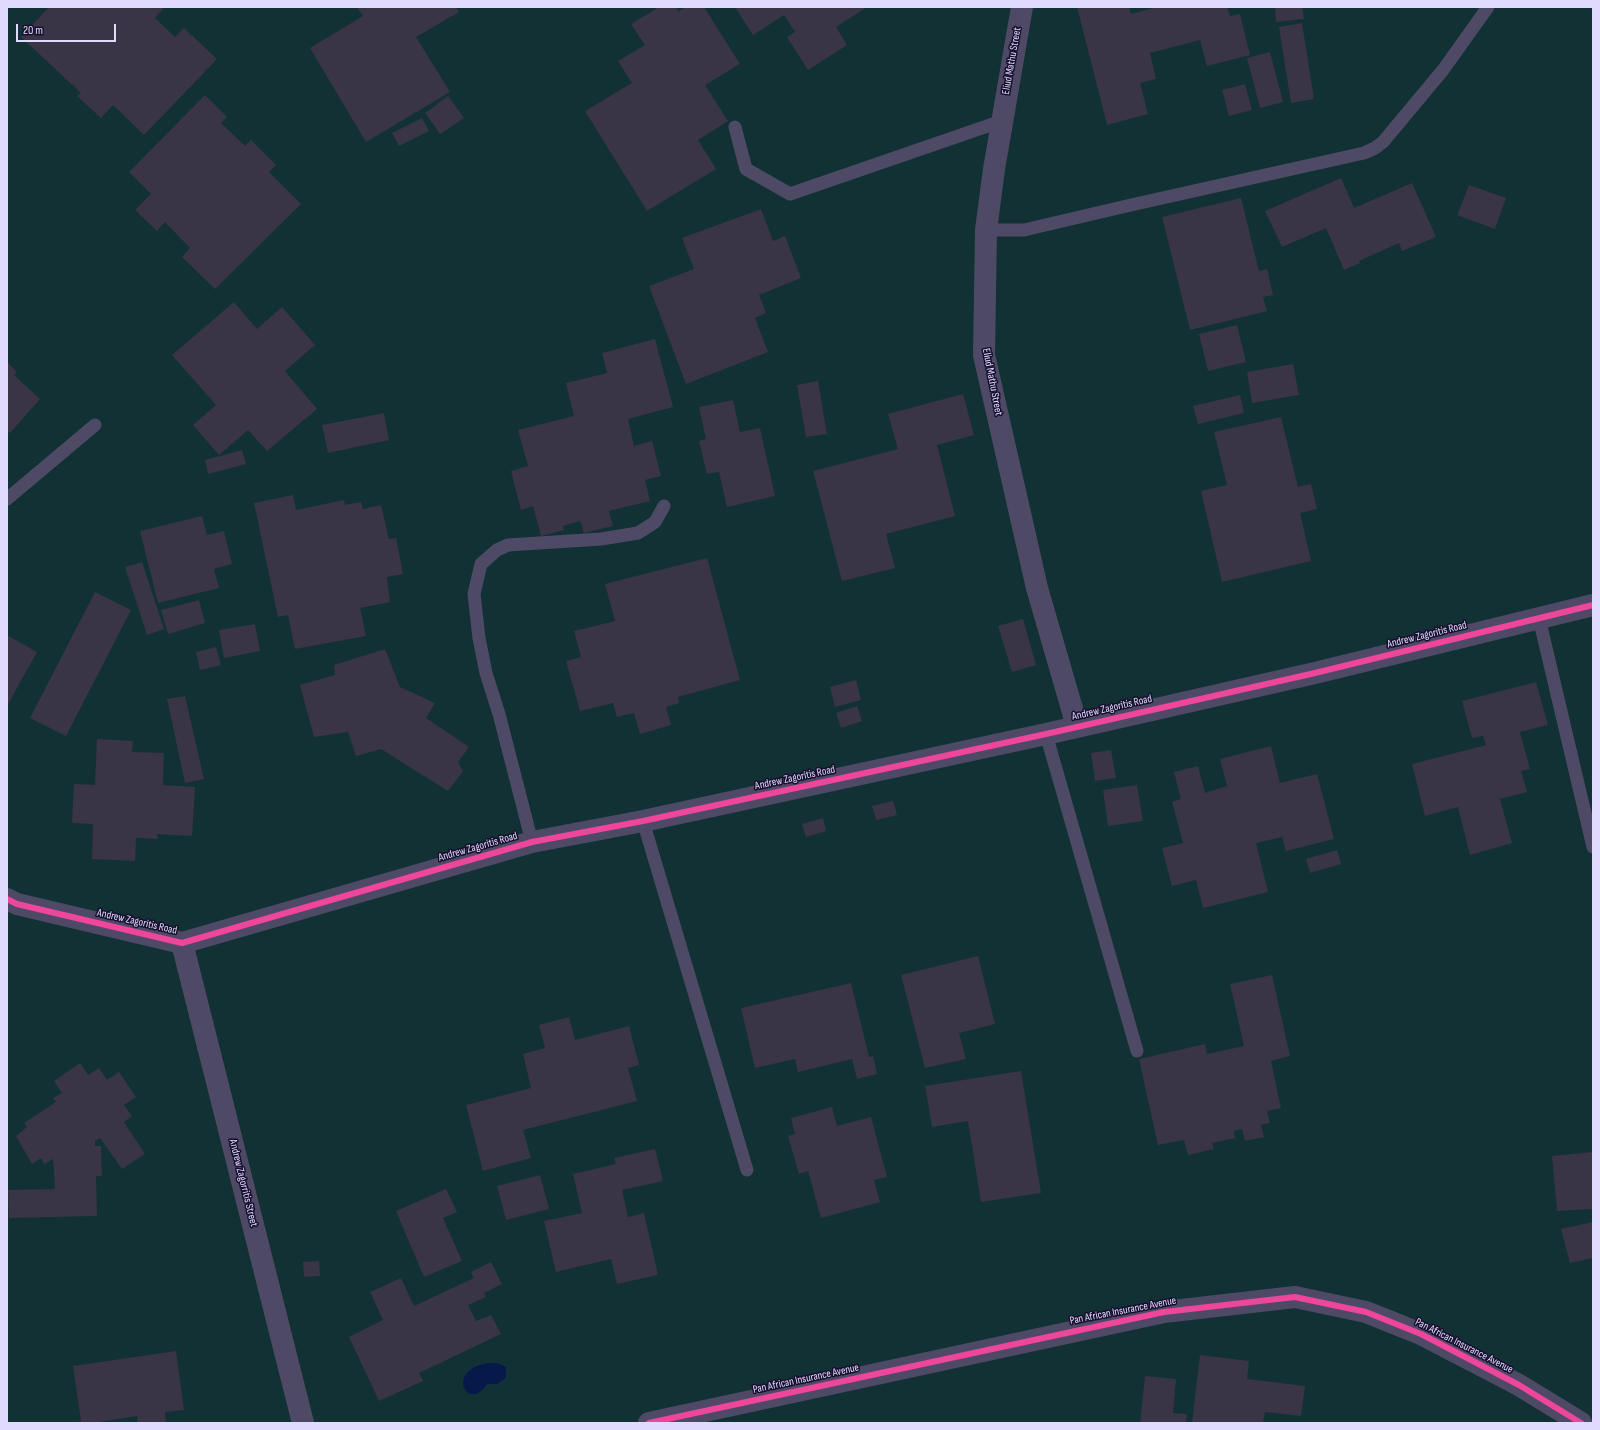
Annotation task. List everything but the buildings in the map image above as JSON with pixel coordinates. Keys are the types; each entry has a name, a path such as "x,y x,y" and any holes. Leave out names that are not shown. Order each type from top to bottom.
{"street":[{"name":"Eliud Mathu Street","path":"1022,7 1002,121 986,230 984,355 1037,588 1078,726"},
{"name":"Andrew Zagoritis Road","path":"7,899 17,904 182,942 532,842 643,821 1046,734 1315,673 1593,605"},
{"name":"Andrew Zagorritis Street","path":"182,942 303,1423"},
{"name":"Pan African Insurance Avenue","path":"649,1423 1164,1312 1295,1297 1366,1312 1421,1334 1519,1385 1581,1423"}],"lane":[{"path":"986,230 1024,230 1364,153 1383,142 1444,70 1488,7"},
{"path":"735,127 746,169 790,194 1002,121"},
{"path":"7,499 95,424"},
{"path":"532,842 499,714 486,673 474,594 481,564 497,550 508,545 601,539 638,533 656,522 664,506"},
{"path":"1539,618 1593,847"},
{"path":"1046,734 1137,1051"},
{"path":"643,821 747,1170"}],"green space":[{"path":"7,7 1593,7 1593,1423 7,1423"}],"water":[{"path":"488,1363 497,1363 506,1367 506,1378 497,1384 487,1384 478,1393 468,1393 464,1389 464,1377 476,1366"}],"cycle path":[{"path":"7,899 17,904 182,943 532,842 643,821 1046,734 1315,673 1593,605"},
{"path":"649,1423 1164,1312 1295,1297 1366,1312 1421,1334 1519,1385 1581,1423"}]}
